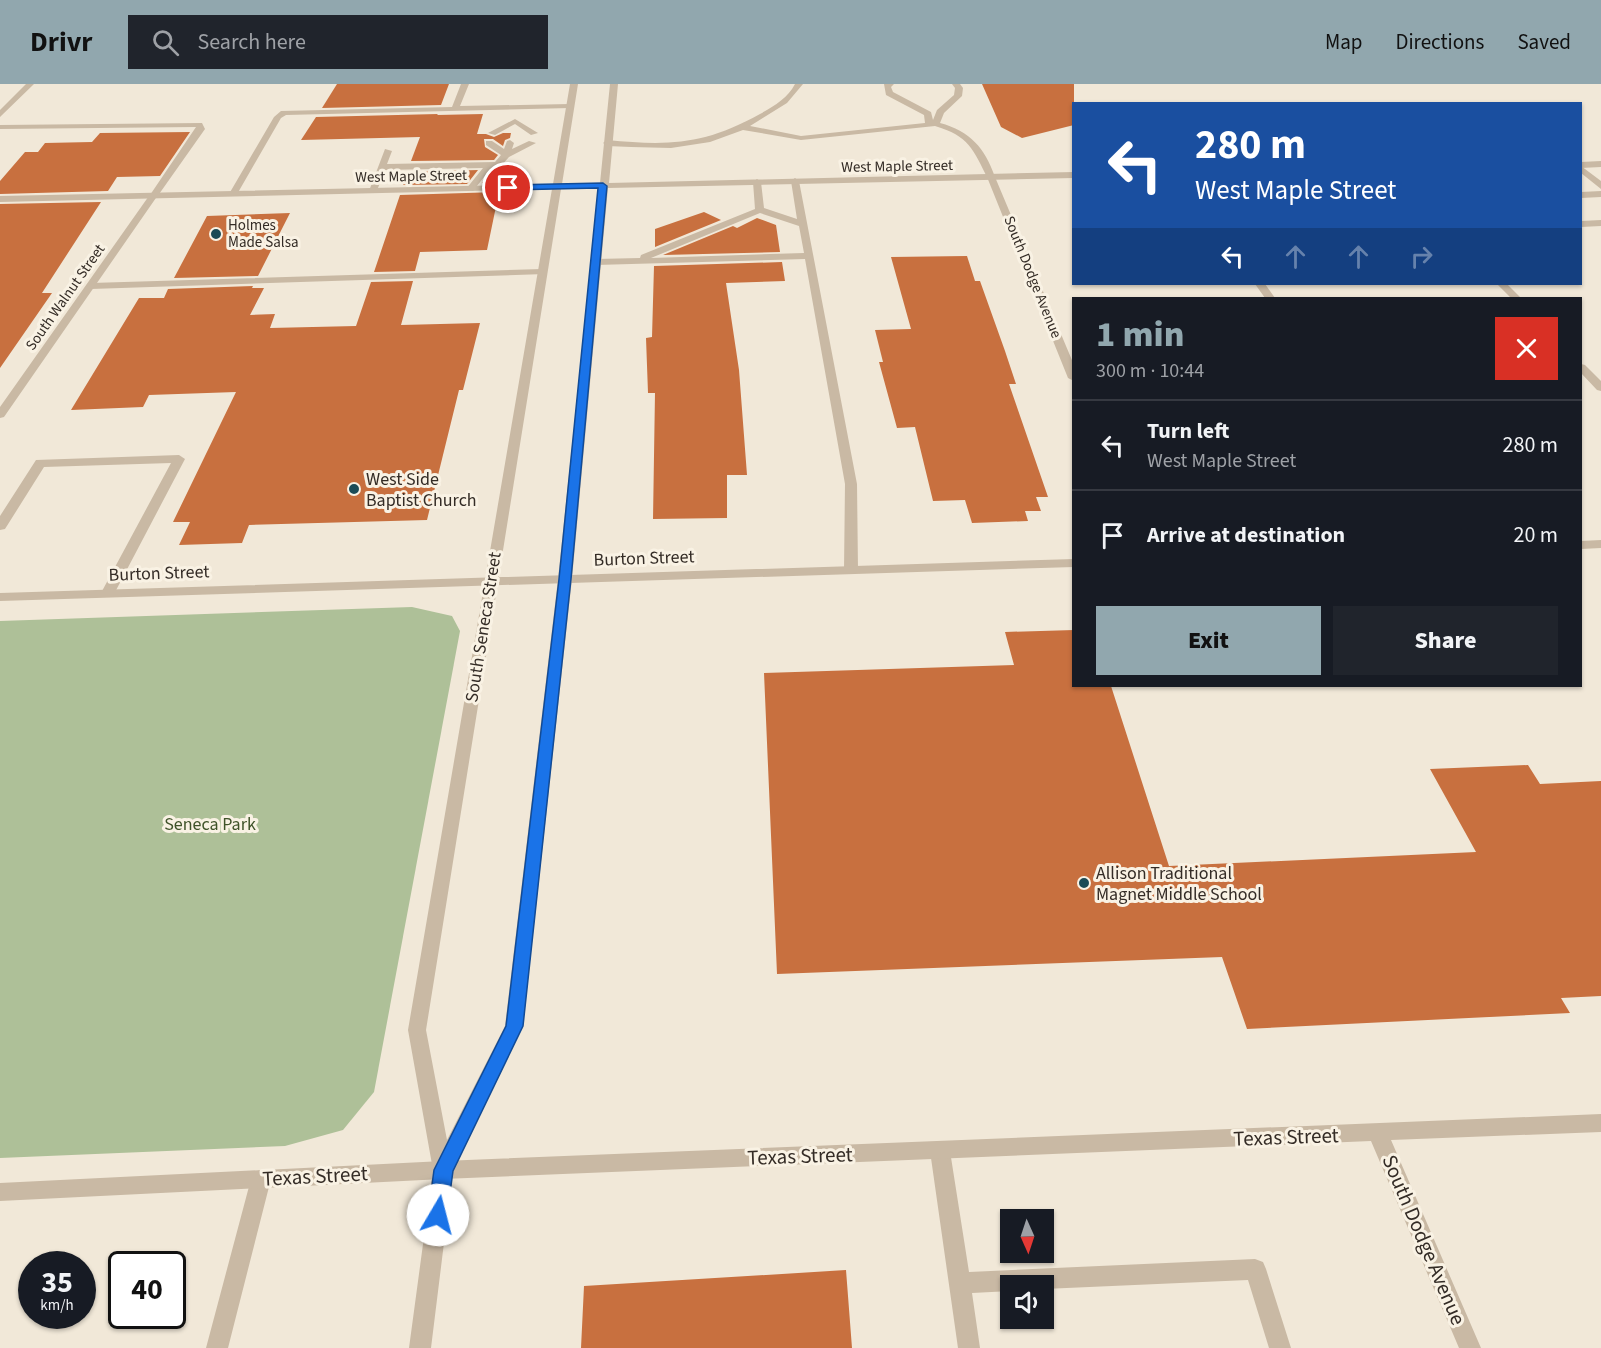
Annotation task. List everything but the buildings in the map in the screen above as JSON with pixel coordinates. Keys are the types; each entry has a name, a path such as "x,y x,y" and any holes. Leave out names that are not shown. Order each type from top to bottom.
{"street":[{"path":"0,115 30,84"},
{"path":"455,109 465,84"},
{"name":"South Seneca Street","path":"420,1348 443,1170 417,1030 574,84"},
{"name":"South Seneca Street","path":"443,1170 514,1026 565,579 614,84"},
{"path":"607,143 682,147 706,142 742,127 783,103 799,84"},
{"path":"890,84 887,86 889,93 928,114 932,124"},
{"path":"932,124 940,112 958,96 959,88 956,84"},
{"path":"233,194 278,117 284,113 455,109 517,115 570,111"},
{"path":"512,133 517,115"},
{"path":"517,115 534,133"},
{"path":"492,133 517,115"},
{"path":"742,127 801,138 932,124"},
{"name":"South Dodge Avenue","path":"932,124 954,128 980,148 1072,373"},
{"name":"South Walnut Street","path":"0,128 199,125 201,127 0,415"},
{"path":"489,143 506,155"},
{"path":"506,155 510,143"},
{"path":"470,189 485,170 497,165 506,155 532,143"},
{"path":"373,191 388,151"},
{"path":"1582,165 1601,164"},
{"path":"382,167 497,165"},
{"path":"1582,170 1601,186"},
{"name":"West Maple Street","path":"0,199 1072,175"},
{"path":"795,181 851,484 851,570"},
{"path":"757,182 760,210"},
{"path":"1582,195 1601,194"},
{"path":"636,261 760,210 803,224"},
{"path":"1582,224 1601,223"},
{"path":"596,262 809,256"},
{"path":"91,286 542,272"},
{"path":"1503,285 1515,297"},
{"path":"1582,368 1601,388"},
{"path":"0,526 40,463 179,459 108,593"},
{"path":"1582,545 1601,544"},
{"name":"Burton Street","path":"0,597 1072,563"},
{"name":"Texas Street","path":"0,1192 443,1170 1601,1123"},
{"name":"South Dodge Avenue","path":"1378,1133 1470,1348"},
{"path":"940,1151 969,1348"},
{"path":"217,1348 261,1179"},
{"path":"958,1283 1255,1269 1280,1348"}],"green space":[{"name":"Seneca Park","path":"412,607 452,616 460,631 374,1092 343,1130 285,1146 0,1158 0,621"}],"place":[{"name":"Holmes Made Salsa","path":"216,234"},
{"name":"West Side Baptist Church","path":"354,489"},
{"name":"Allison Traditional Magnet Middle School","path":"1084,883"}],"route":[{"path":"438,1215 443,1170 514,1026 565,579 603,186 508,188"}]}
